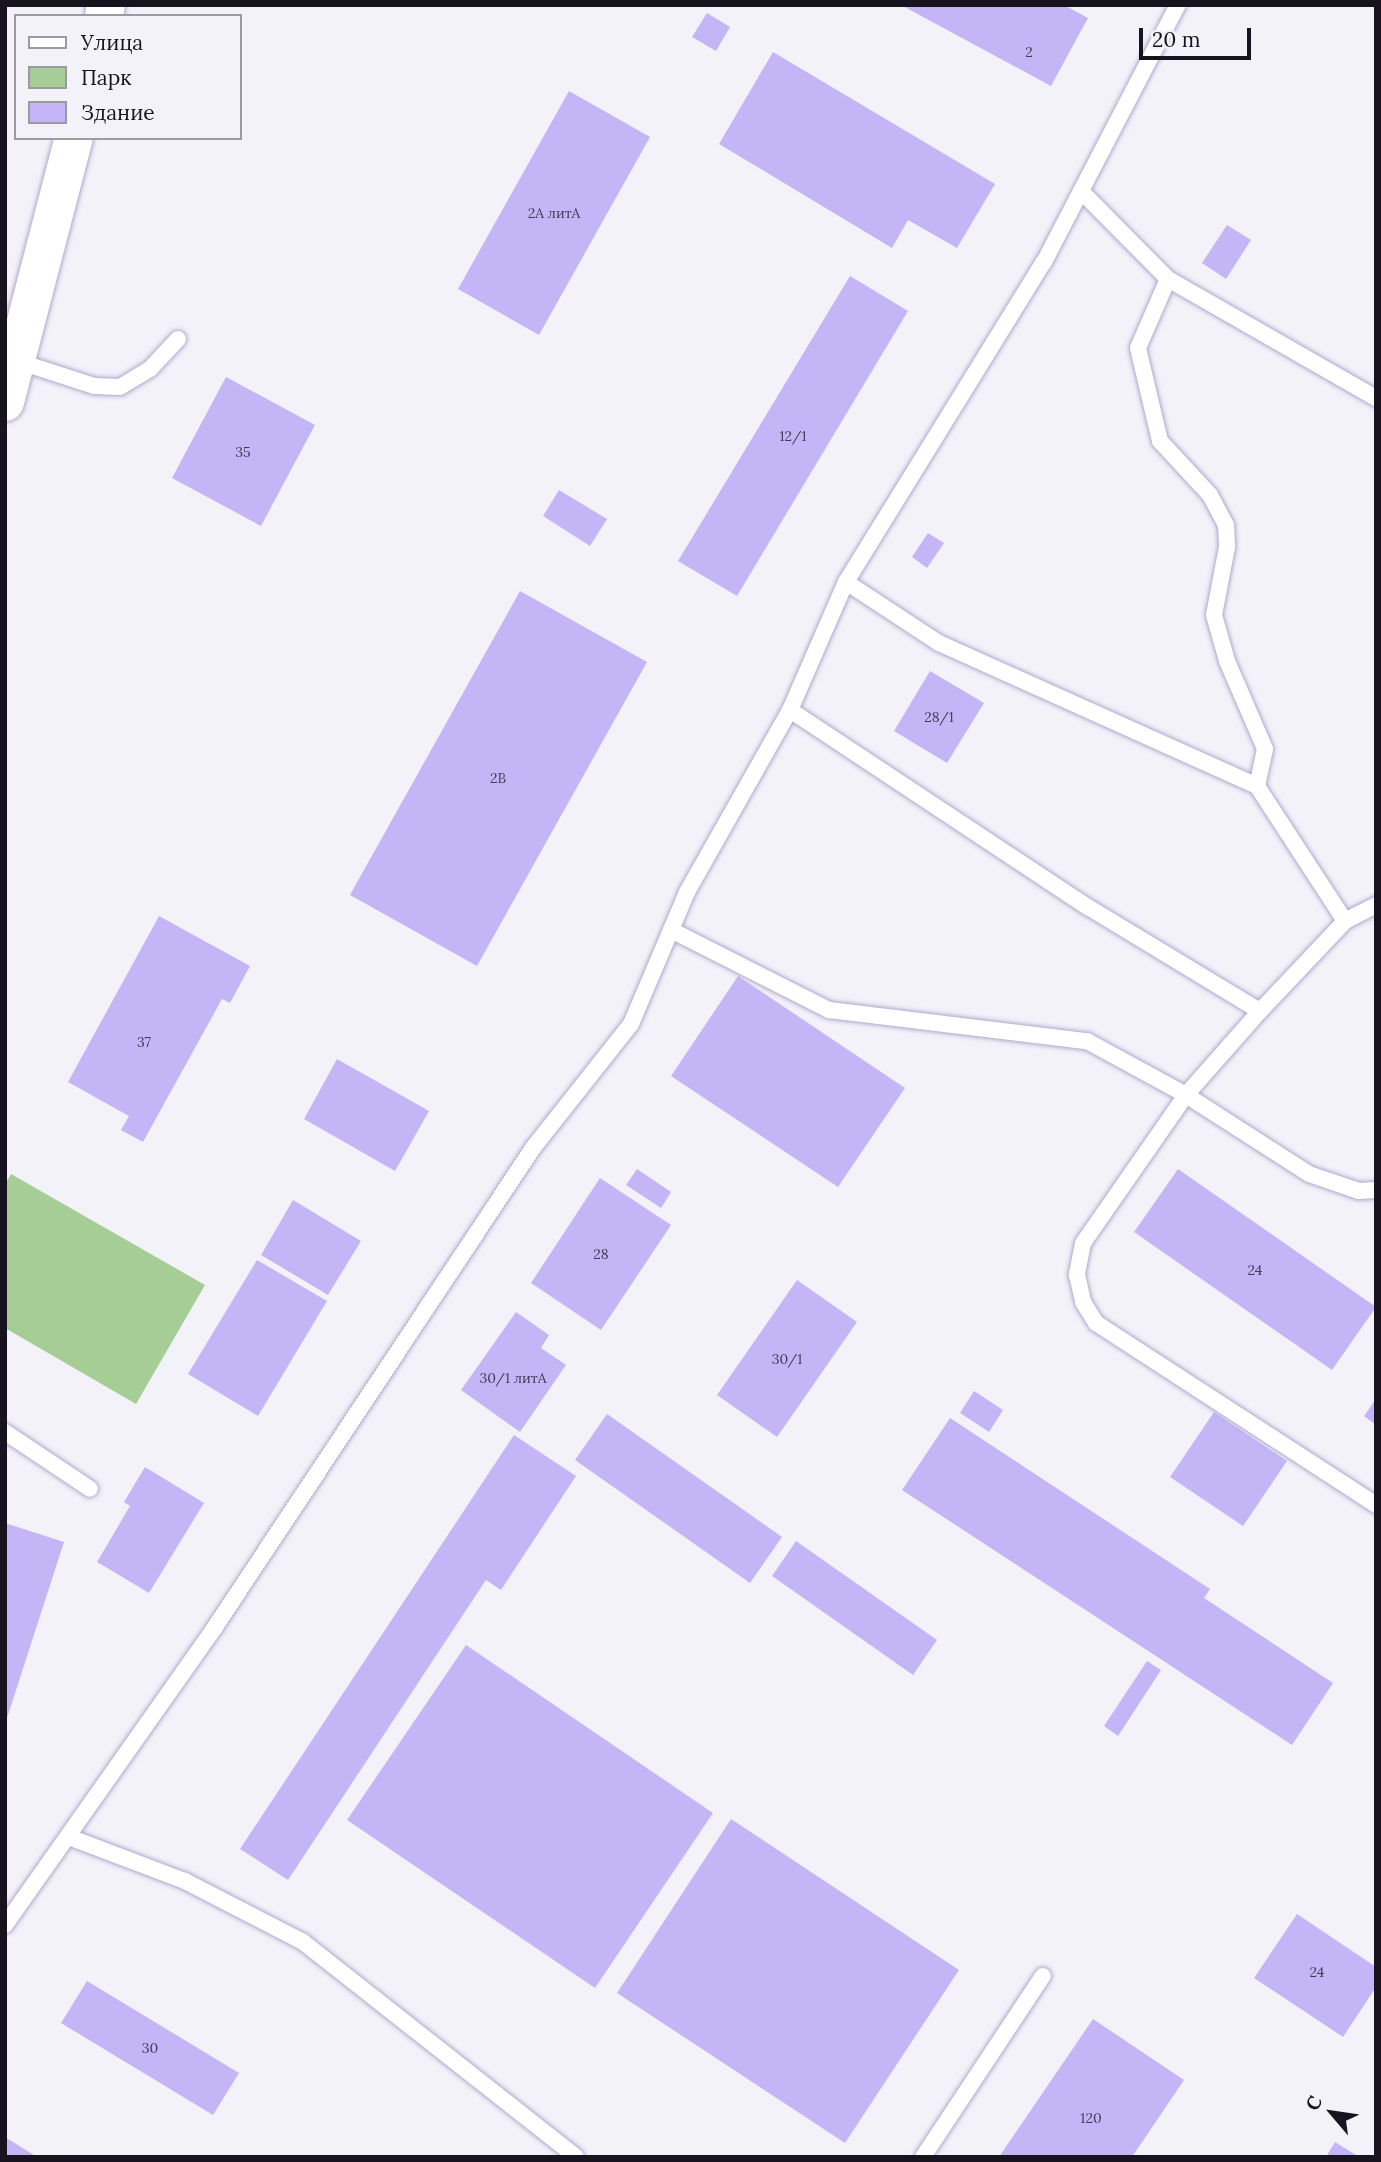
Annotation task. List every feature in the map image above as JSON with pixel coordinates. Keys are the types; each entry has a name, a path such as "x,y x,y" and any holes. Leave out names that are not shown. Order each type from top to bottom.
{"main road":[{"path":"5,402 11,359 73,140"}],"lane":[{"path":"5,1925 215,1627 433,1293 533,1149 631,1024 687,892 790,710 846,582 1044,262 1178,5"},
{"path":"1081,191 1168,279 1376,398"},
{"path":"1168,279 1138,348 1160,442 1210,495 1226,525 1227,547 1214,615 1227,661 1265,749 1257,786"},
{"path":"11,359 95,387 120,387 150,369 178,340"},
{"path":"846,582 939,643 1257,786 1345,921"},
{"path":"790,710 1088,908 1260,1011"},
{"path":"1376,905 1345,921 1260,1011 1186,1096 1083,1243 1077,1275 1083,1302 1096,1323 1376,1505"},
{"path":"671,930 830,1010 1087,1041 1186,1096 1308,1174 1359,1191 1376,1190"},
{"path":"5,1432 90,1489"},
{"path":"69,1837 185,1881 303,1942 576,2157"},
{"path":"923,2157 1043,1976"}],"green space":[{"path":"11,1174 205,1285 136,1404 5,1328 5,1184"}],"building":[{"path":"901,5 1064,5 1088,18 1051,86"},
{"path":"707,13 730,27 716,51 692,37"},
{"path":"773,52 995,184 957,248 908,220 892,248 719,144"},
{"path":"569,91 650,137 539,335 458,289"},
{"path":"1227,225 1251,240 1226,279 1202,263"},
{"path":"850,276 908,311 737,596 678,561"},
{"path":"226,377 315,425 261,526 172,478"},
{"path":"559,490 607,519 590,546 543,516"},
{"path":"928,533 944,543 927,568 912,557"},
{"path":"520,591 647,662 477,966 350,895"},
{"path":"930,671 984,703 947,763 894,731"},
{"path":"159,916 250,966 230,1003 222,999 143,1142 121,1130 129,1116 68,1082"},
{"path":"738,976 905,1088 838,1187 671,1076"},
{"path":"337,1059 429,1111 395,1171 304,1119"},
{"path":"637,1169 671,1192 661,1208 626,1185"},
{"path":"1178,1169 1376,1307 1332,1370 1134,1232"},
{"path":"600,1178 671,1225 601,1330 531,1283"},
{"path":"293,1200 361,1241 328,1295 261,1255"},
{"path":"257,1260 327,1301 258,1416 188,1374"},
{"path":"797,1280 857,1322 777,1437 717,1395"},
{"path":"516,1312 549,1335 541,1348 566,1365 520,1432 461,1390"},
{"path":"974,1391 1003,1410 989,1432 960,1413"},
{"path":"1376,1399 1376,1425 1364,1416"},
{"path":"1214,1412 1287,1461 1243,1526 1170,1477"},
{"path":"607,1414 782,1537 750,1583 575,1460"},
{"path":"950,1418 1210,1589 1204,1598 1333,1683 1292,1745 902,1490"},
{"path":"514,1435 576,1476 501,1590 486,1580 288,1880 240,1849"},
{"path":"145,1467 204,1503 149,1593 97,1562 130,1506 124,1502"},
{"path":"5,1523 64,1542 6,1721 5,1721"},
{"path":"796,1541 937,1640 913,1675 772,1576"},
{"path":"466,1645 713,1813 595,1988 347,1820"},
{"path":"1147,1661 1161,1670 1118,1736 1104,1726"},
{"path":"731,1819 959,1970 845,2143 617,1993"},
{"path":"1297,1914 1376,1967 1376,1987 1343,2037 1254,1978"},
{"path":"87,1981 239,2073 213,2115 61,2023"},
{"path":"1093,2019 1184,2080 1132,2157 999,2157"},
{"path":"5,2137 37,2157 5,2157"},
{"path":"1335,2142 1359,2157 1326,2157"}]}
